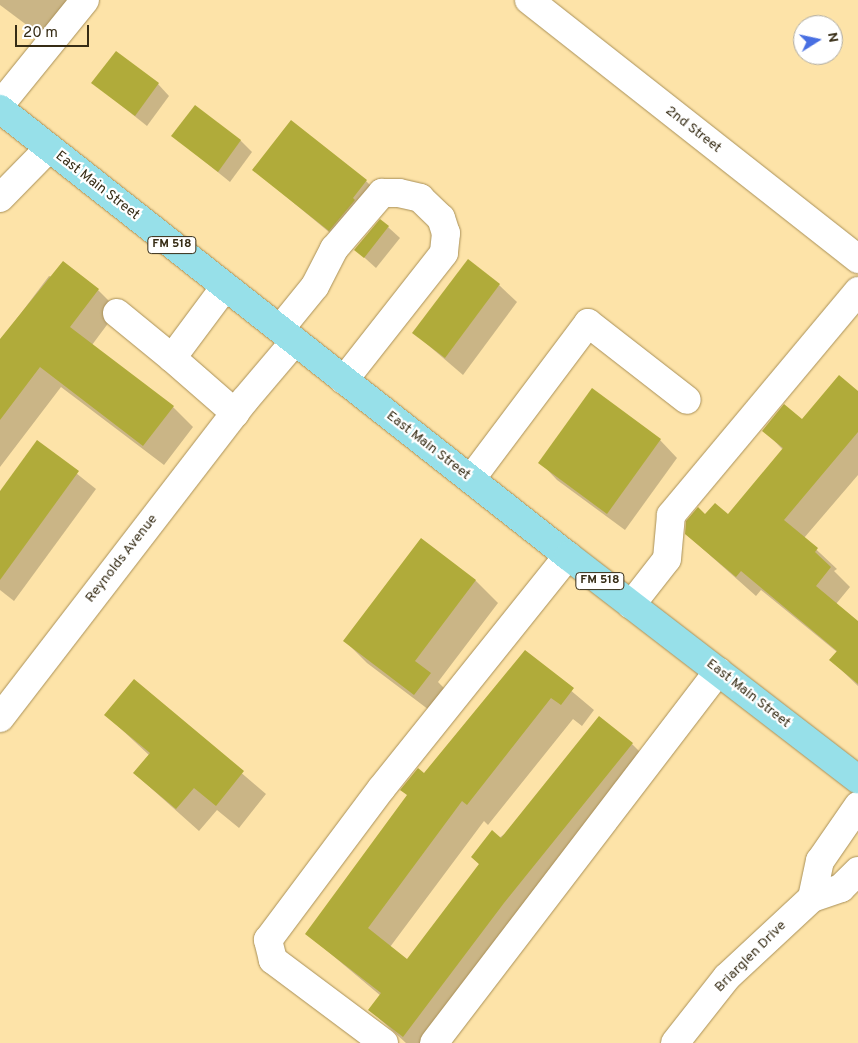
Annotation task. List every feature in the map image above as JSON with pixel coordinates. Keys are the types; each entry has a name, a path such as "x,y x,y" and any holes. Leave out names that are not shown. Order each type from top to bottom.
{"main road":[{"name":"East Main Street","path":"0,109 568,556 858,779"}],"street":[{"path":"0,105 85,0"},
{"name":"2nd Street","path":"529,0 858,259"},
{"path":"0,198 49,148"},
{"name":"Reynolds Avenue","path":"0,718 240,406 287,335 334,249 382,193 399,192 420,198 442,218 446,233 444,253 344,380"},
{"path":"172,358 225,287"},
{"path":"631,605 667,559 671,514 858,291"},
{"path":"117,313 172,358 240,406"},
{"path":"471,479 588,323 687,400"},
{"path":"384,1043 272,960 268,940 380,789 568,556"},
{"path":"434,1043 718,671"},
{"path":"812,898 820,861 858,806"},
{"name":"Briarglen Drive","path":"675,1043 727,977 812,898 841,888 858,871"}],"building":[{"path":"116,51 159,83 135,116 91,83"},
{"path":"195,105 241,140 218,172 171,136"},
{"path":"291,120 367,180 353,198 355,200 329,231 252,170"},
{"path":"380,219 389,226 364,258 354,250"},
{"path":"468,259 500,284 445,358 412,333"},
{"path":"63,261 99,289 70,327 174,406 143,446 40,367 0,420 0,339"},
{"path":"839,375 858,391 858,432 784,520 818,548 815,552 831,567 816,586 858,621 858,684 829,660 837,651 741,571 736,577 685,534 686,521 698,507 705,514 715,503 728,514 783,448 762,431 784,404 802,419"},
{"path":"592,388 661,439 607,514 538,463"},
{"path":"37,440 79,471 0,580 0,491"},
{"path":"421,538 476,580 415,661 431,673 414,695 343,641"},
{"path":"525,650 574,688 561,705 551,698 467,805 462,801 368,928 407,959 479,864 471,857 492,830 501,838 599,716 633,743 504,903 403,1037 368,1010 381,993 305,934 407,795 400,790 418,768 424,773"},
{"path":"134,679 244,771 216,806 194,788 176,809 133,773 150,753 104,715"}]}
